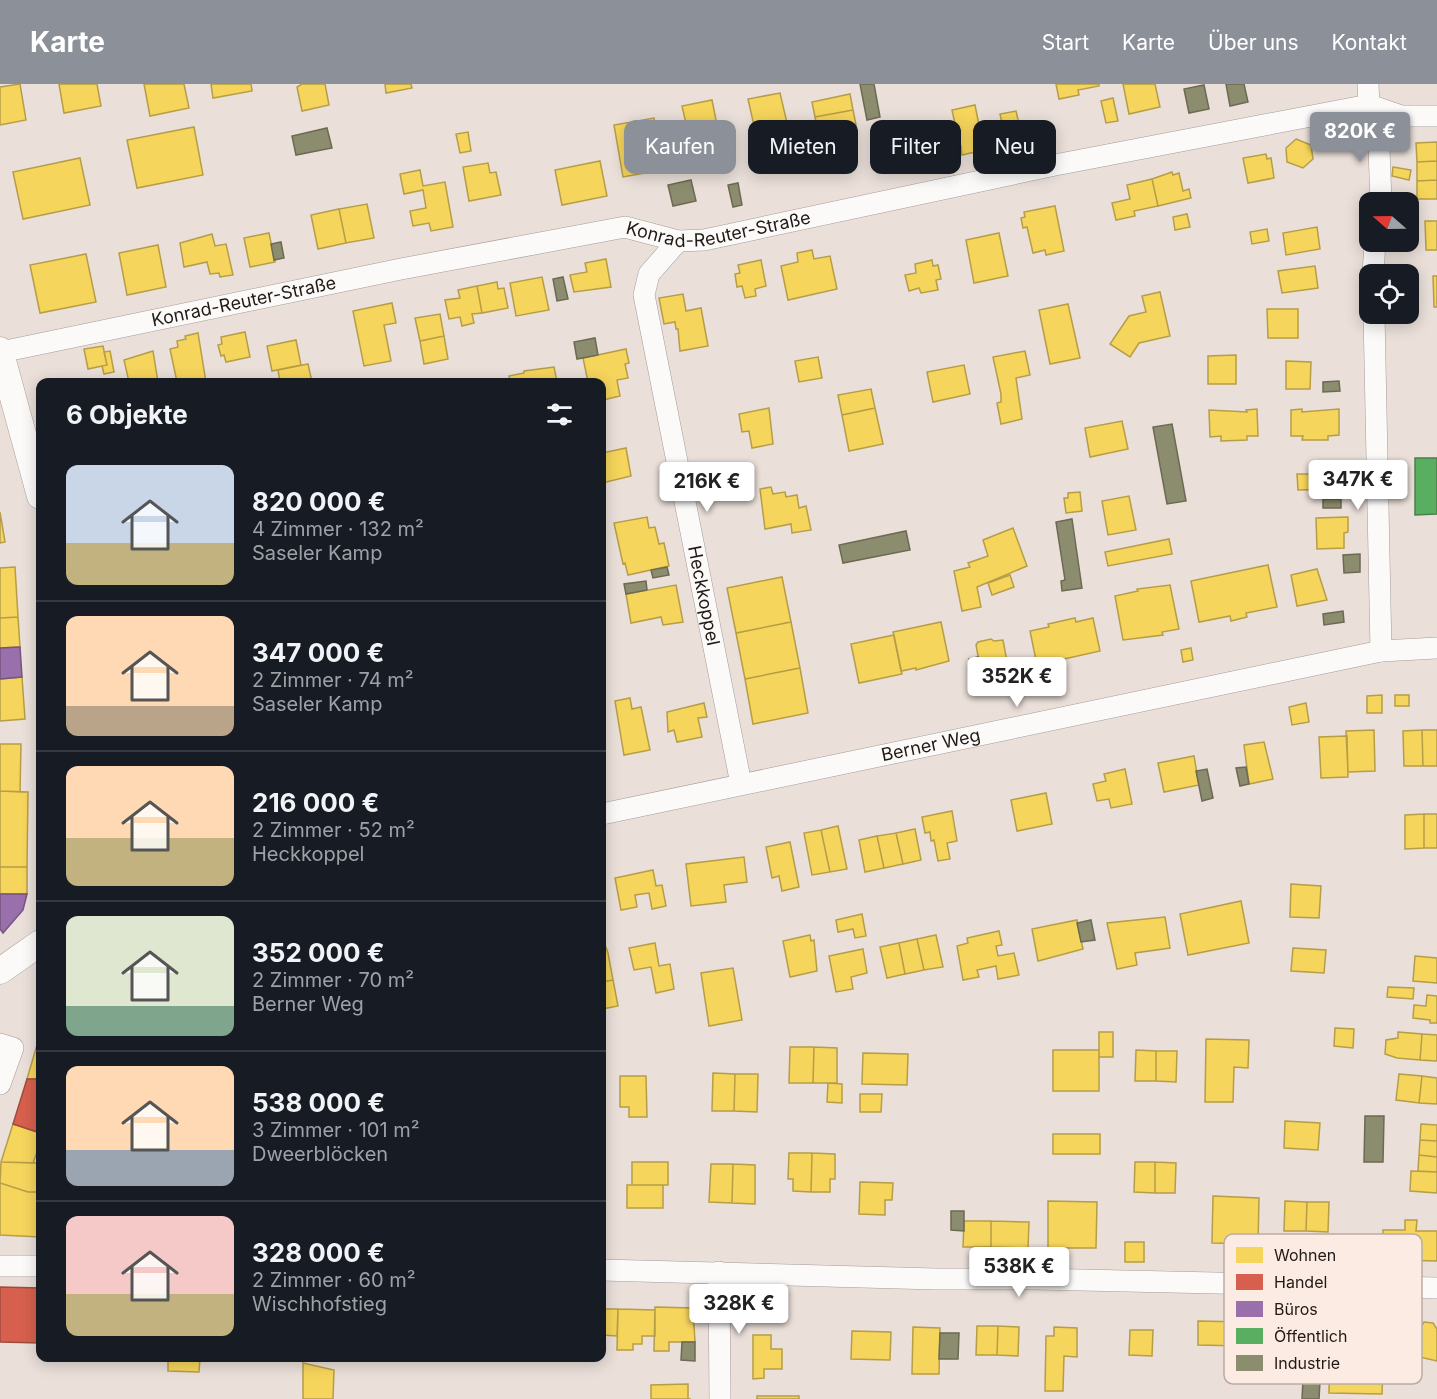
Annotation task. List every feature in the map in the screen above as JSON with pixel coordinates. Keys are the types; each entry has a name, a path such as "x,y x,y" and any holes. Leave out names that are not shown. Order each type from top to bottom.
{"main road":[{"path":"0,351 36,482"},
{"path":"0,971 36,946"}],"street":[{"name":"Konrad-Reuter-Straße","path":"0,351 625,227 678,241 704,240 1055,165 1368,94 1401,116 1437,116"},
{"path":"1368,94 1378,122 1381,192"},
{"name":"Heckkoppel","path":"678,241 649,274 644,295 741,784"},
{"path":"1374,324 1381,651"},
{"name":"Berner Weg","path":"606,813 1381,651 1437,648"},
{"path":"0,1044 13,1048 0,1084"},
{"path":"0,1266 36,1266"},
{"path":"606,1270 935,1279 1224,1283"},
{"path":"719,1272 720,1399"},
{"path":"1422,1288 1437,1288"}],"building: Wohnen":[{"path":"20,84 26,120 0,125 0,87"},
{"path":"59,84 97,84 101,106 64,113"},
{"path":"144,84 184,84 189,108 150,116"},
{"path":"211,84 251,84 252,91 213,98"},
{"path":"302,84 325,84 329,105 302,111 297,87"},
{"path":"385,84 411,84 412,88 386,93"},
{"path":"1056,84 1099,84 1099,86 1078,90 1079,95 1059,99"},
{"path":"1123,84 1155,84 1160,107 1129,114"},
{"path":"780,93 786,120 753,120 748,99"},
{"path":"850,94 853,110 815,117 812,102"},
{"path":"1113,98 1118,121 1106,123 1101,101"},
{"path":"712,100 716,120 685,120 682,106"},
{"path":"975,105 978,120 973,120 973,152 962,155 961,120 954,120 952,110"},
{"path":"853,110 855,120 816,120 815,117"},
{"path":"1016,111 1018,120 1001,120 1000,114"},
{"path":"624,123 624,174 640,174 623,177 614,125"},
{"path":"194,127 203,175 137,188 127,140"},
{"path":"468,132 471,151 460,153 456,134"},
{"path":"1296,139 1311,145 1313,159 1303,168 1287,162 1286,148"},
{"path":"1437,142 1437,161 1417,162 1416,143"},
{"path":"1266,154 1267,159 1271,158 1274,178 1248,183 1243,158"},
{"path":"80,158 90,205 23,219 13,172"},
{"path":"600,161 607,196 562,205 555,170"},
{"path":"1437,161 1437,180 1417,181 1417,162"},
{"path":"488,163 490,173 496,172 501,195 469,201 463,167"},
{"path":"1393,167 1411,170 1409,180 1392,176"},
{"path":"420,170 423,186 445,182 453,227 431,231 429,223 413,226 410,211 426,208 423,190 404,194 400,174"},
{"path":"1172,172 1173,175 1179,173 1183,191 1189,189 1191,198 1158,206 1152,179"},
{"path":"1152,179 1158,206 1134,211 1135,216 1116,220 1112,203 1130,199 1127,185"},
{"path":"1437,180 1437,199 1419,199 1417,181"},
{"path":"367,204 374,238 346,243 339,209"},
{"path":"1055,206 1064,251 1046,255 1045,250 1033,253 1027,227 1023,228 1021,218 1025,217 1024,212"},
{"path":"339,209 346,243 318,249 311,215"},
{"path":"1187,214 1190,227 1175,230 1173,217"},
{"path":"1425,221 1437,221 1437,250 1426,250"},
{"path":"1317,227 1320,249 1286,255 1283,233"},
{"path":"1267,229 1269,241 1252,244 1250,232"},
{"path":"269,233 275,262 250,267 244,238"},
{"path":"999,233 1008,276 974,283 966,240"},
{"path":"212,234 215,246 226,244 233,275 220,277 219,273 210,274 207,262 184,267 180,243"},
{"path":"158,245 166,287 127,295 119,253"},
{"path":"812,250 814,259 830,256 837,289 788,300 781,266 798,262 797,253"},
{"path":"86,254 96,302 40,313 30,265"},
{"path":"606,259 611,287 574,292 570,275 587,272 585,263"},
{"path":"761,260 766,286 755,289 756,296 745,298 742,286 737,287 735,274 740,273 738,265"},
{"path":"932,260 933,266 938,265 941,279 936,280 938,290 921,293 919,288 909,291 905,275 916,273 915,264"},
{"path":"1315,266 1318,288 1282,293 1278,271"},
{"path":"1433,276 1437,276 1437,307 1434,307"},
{"path":"542,277 549,310 516,316 510,283"},
{"path":"497,282 498,289 504,288 508,308 482,313 477,286"},
{"path":"477,286 482,313 472,314 474,323 462,326 460,317 449,319 445,300 460,298 458,290"},
{"path":"1160,292 1170,336 1139,343 1130,357 1110,344 1129,316 1146,312 1142,296"},
{"path":"683,294 686,311 701,308 708,346 680,351 675,322 664,324 659,298"},
{"path":"392,303 396,323 384,325 391,361 364,366 353,311"},
{"path":"1068,304 1080,358 1050,364 1039,310"},
{"path":"1267,309 1298,309 1298,338 1268,338"},
{"path":"440,314 444,336 420,341 415,318"},
{"path":"245,332 250,357 226,362 224,355 221,356 218,345 222,344 221,337"},
{"path":"198,333 205,378 176,378 170,349 178,347 177,341 186,339 185,336"},
{"path":"444,336 448,359 424,364 420,341"},
{"path":"296,340 301,365 272,371 267,346"},
{"path":"103,346 107,365 88,369 84,349"},
{"path":"626,349 629,363 625,364 628,378 617,380 620,396 606,399 606,378 587,378 583,358"},
{"path":"110,351 114,372 104,374 102,366 107,365 104,352"},
{"path":"153,351 157,378 128,378 124,360"},
{"path":"1025,351 1030,375 1016,378 1022,419 1001,424 997,403 1001,402 1001,394 993,357"},
{"path":"1236,355 1236,384 1208,384 1208,356"},
{"path":"818,357 822,378 799,382 795,361"},
{"path":"1286,361 1311,362 1310,389 1286,389"},
{"path":"308,364 311,378 279,378 278,370"},
{"path":"964,365 970,394 933,402 927,372"},
{"path":"554,367 556,378 509,378 509,376 524,373 524,371"},
{"path":"871,389 875,408 842,415 838,395"},
{"path":"769,408 773,444 752,448 749,431 742,432 739,414"},
{"path":"875,408 883,444 849,451 842,415"},
{"path":"1257,409 1258,436 1247,436 1247,440 1221,441 1221,436 1210,437 1209,410 1247,412 1246,410"},
{"path":"1302,409 1302,412 1339,409 1339,435 1328,436 1328,440 1302,440 1303,436 1291,436 1291,410"},
{"path":"1122,421 1128,449 1090,457 1085,428"},
{"path":"626,448 631,476 606,482 606,452"},
{"path":"1338,462 1339,489 1298,490 1297,474 1313,474 1313,463"},
{"path":"771,487 773,494 785,492 786,497 797,495 799,508 806,506 811,530 792,533 791,524 765,529 760,489"},
{"path":"1080,492 1082,511 1066,513 1064,498 1068,498 1068,493"},
{"path":"1129,496 1136,530 1108,535 1102,501"},
{"path":"0,512 5,542 0,543"},
{"path":"647,517 649,528 655,527 659,544 664,543 669,566 628,575 625,563 623,564 614,523"},
{"path":"1348,517 1348,532 1344,533 1344,548 1317,549 1316,518"},
{"path":"1013,528 1027,566 977,587 981,607 962,611 954,571 970,567 968,563 988,556 983,540"},
{"path":"1169,539 1172,554 1108,566 1105,552"},
{"path":"1268,565 1277,607 1246,613 1247,617 1231,621 1230,616 1199,622 1191,581"},
{"path":"15,567 18,617 0,618 0,568"},
{"path":"1317,569 1327,600 1297,606 1291,575"},
{"path":"1010,575 1014,587 992,595 988,583"},
{"path":"782,577 791,622 736,633 727,588"},
{"path":"676,585 683,622 663,625 661,617 631,623 626,594"},
{"path":"1170,585 1179,629 1162,632 1163,635 1123,640 1115,596 1138,591 1137,589"},
{"path":"18,617 20,647 0,648 0,618"},
{"path":"1075,618 1076,622 1093,618 1100,651 1037,665 1030,631"},
{"path":"791,622 800,668 745,679 736,633"},
{"path":"941,622 949,661 916,670 916,668 901,671 893,632"},
{"path":"894,635 902,674 859,683 851,644"},
{"path":"991,639 1003,640 1008,667 981,672 976,645 978,642"},
{"path":"1191,648 1193,660 1183,662 1181,650"},
{"path":"800,668 808,713 753,724 745,679"},
{"path":"22,677 25,719 0,721 0,679"},
{"path":"1382,695 1382,713 1367,713 1367,696"},
{"path":"1395,695 1409,695 1409,706 1395,706"},
{"path":"630,698 632,709 641,707 650,750 624,755 615,701"},
{"path":"704,703 707,717 698,718 702,737 677,742 674,730 668,732 667,712"},
{"path":"1306,703 1309,722 1292,725 1289,707"},
{"path":"1374,730 1375,771 1348,772 1346,731"},
{"path":"1422,730 1437,730 1437,766 1423,766"},
{"path":"1422,730 1423,766 1404,766 1403,731"},
{"path":"1347,736 1348,777 1321,778 1319,737"},
{"path":"1264,742 1273,779 1249,784 1244,745"},
{"path":"0,744 21,744 20,792 0,791"},
{"path":"1194,756 1199,785 1164,792 1158,763"},
{"path":"1125,769 1132,804 1111,808 1109,799 1097,801 1093,784 1106,781 1104,774"},
{"path":"0,791 28,792 27,867 0,867"},
{"path":"1046,793 1052,824 1017,831 1011,800"},
{"path":"952,811 957,841 947,843 950,859 938,861 934,840 931,841 930,832 925,833 922,817"},
{"path":"1424,814 1424,848 1405,849 1405,815"},
{"path":"1424,814 1437,814 1437,848 1424,848"},
{"path":"838,826 847,869 830,872 821,830"},
{"path":"915,829 921,860 903,864 896,833"},
{"path":"821,830 830,872 812,875 804,833"},
{"path":"896,833 903,864 884,868 877,836"},
{"path":"877,836 884,868 865,872 859,840"},
{"path":"790,842 799,887 782,891 779,876 772,878 766,847"},
{"path":"744,857 747,882 724,885 726,902 691,906 686,864"},
{"path":"0,867 27,867 27,894 0,894"},
{"path":"653,870 656,886 662,885 666,906 652,909 649,893 635,895 637,907 621,910 615,878"},
{"path":"1291,884 1321,886 1319,918 1290,917"},
{"path":"1241,901 1249,943 1188,955 1180,914"},
{"path":"862,914 866,936 855,938 853,929 838,932 836,920"},
{"path":"1165,917 1170,948 1135,953 1137,965 1117,969 1107,923"},
{"path":"1077,920 1083,949 1038,961 1032,929"},
{"path":"999,931 1002,945 996,946 998,956 1014,953 1019,975 998,979 996,966 977,970 979,977 963,980 957,946 968,943 967,938"},
{"path":"810,935 811,941 814,940 817,971 790,977 783,941"},
{"path":"936,935 943,967 924,970 917,939"},
{"path":"917,939 924,970 905,974 899,943"},
{"path":"655,943 659,966 670,964 674,989 656,993 651,967 634,970 629,948"},
{"path":"899,943 905,974 887,978 880,947"},
{"path":"606,948 608,953 613,980 606,981"},
{"path":"1293,948 1326,950 1324,973 1291,971"},
{"path":"863,949 867,973 851,977 853,989 836,992 829,956"},
{"path":"1415,956 1437,958 1437,983 1413,981"},
{"path":"733,968 742,1020 709,1026 701,973"},
{"path":"613,980 618,1006 606,1008 606,981"},
{"path":"1388,987 1414,988 1413,999 1387,997"},
{"path":"1427,995 1437,996 1437,1023 1413,1018 1414,1005 1426,1006"},
{"path":"1335,1028 1354,1029 1353,1048 1334,1046"},
{"path":"1099,1032 1113,1032 1113,1057 1099,1057"},
{"path":"1398,1032 1422,1034 1420,1060 1397,1058 1385,1054 1386,1040 1398,1038"},
{"path":"1422,1034 1437,1035 1437,1061 1420,1060"},
{"path":"1206,1039 1249,1040 1248,1068 1234,1067 1233,1102 1205,1102"},
{"path":"790,1047 814,1047 813,1083 789,1083"},
{"path":"814,1047 837,1048 837,1083 813,1083"},
{"path":"36,1048 36,1079 27,1079"},
{"path":"1053,1050 1099,1050 1099,1091 1053,1091"},
{"path":"1136,1050 1156,1051 1156,1081 1135,1081"},
{"path":"1156,1051 1177,1051 1176,1082 1156,1081"},
{"path":"863,1053 908,1054 907,1085 862,1084"},
{"path":"713,1073 735,1074 734,1111 712,1111"},
{"path":"735,1074 758,1074 757,1112 734,1111"},
{"path":"1399,1074 1422,1076 1419,1103 1396,1100"},
{"path":"620,1076 646,1076 647,1117 629,1117 629,1107 620,1107"},
{"path":"1422,1076 1437,1078 1437,1104 1419,1103"},
{"path":"828,1083 842,1084 842,1103 827,1102"},
{"path":"860,1094 882,1094 881,1112 860,1112"},
{"path":"1285,1121 1320,1123 1318,1150 1284,1148"},
{"path":"13,1124 36,1132 36,1155 33,1163 1,1162"},
{"path":"1421,1124 1437,1125 1437,1141 1420,1140"},
{"path":"1053,1134 1100,1134 1100,1154 1053,1154"},
{"path":"1420,1140 1437,1141 1437,1157 1419,1155"},
{"path":"789,1153 812,1153 811,1192 793,1191 793,1179 788,1179"},
{"path":"812,1153 835,1154 835,1179 830,1179 830,1192 811,1192"},
{"path":"1419,1155 1437,1157 1437,1172 1418,1171"},
{"path":"1,1162 36,1163 36,1192 28,1192 0,1183"},
{"path":"632,1162 668,1162 668,1185 632,1185"},
{"path":"1135,1162 1155,1162 1155,1193 1134,1192"},
{"path":"1155,1162 1176,1163 1175,1193 1155,1193"},
{"path":"711,1164 733,1164 732,1203 709,1202"},
{"path":"733,1164 755,1165 755,1204 732,1203"},
{"path":"1411,1171 1437,1172 1437,1193 1410,1191"},
{"path":"860,1182 893,1183 892,1200 885,1200 885,1215 859,1214"},
{"path":"0,1183 28,1192 36,1192 36,1237 0,1235"},
{"path":"627,1185 663,1185 663,1208 627,1208"},
{"path":"1213,1196 1259,1198 1258,1234 1224,1234 1224,1243 1212,1243"},
{"path":"1048,1201 1097,1202 1096,1248 1048,1248"},
{"path":"1285,1201 1307,1202 1306,1231 1284,1231"},
{"path":"1307,1202 1329,1202 1328,1232 1306,1231"},
{"path":"1405,1220 1417,1220 1416,1231 1437,1231 1437,1261 1422,1261 1422,1234 1383,1234 1383,1230 1405,1230"},
{"path":"964,1221 991,1221 991,1247 963,1247"},
{"path":"991,1221 1029,1222 1028,1248 991,1247"},
{"path":"1125,1242 1144,1242 1144,1262 1125,1262"},
{"path":"655,1307 693,1308 695,1342 669,1342 669,1351 654,1351"},
{"path":"606,1309 618,1309 617,1336 606,1335"},
{"path":"618,1309 655,1310 655,1336 642,1336 642,1344 633,1344 633,1350 617,1350"},
{"path":"1198,1321 1224,1322 1224,1346 1198,1345"},
{"path":"1424,1322 1433,1323 1437,1329 1437,1361 1422,1358 1422,1325"},
{"path":"977,1326 998,1326 997,1355 976,1355"},
{"path":"998,1326 1019,1327 1018,1356 997,1355"},
{"path":"913,1327 940,1328 939,1374 912,1374"},
{"path":"1054,1327 1077,1328 1077,1357 1064,1356 1063,1391 1045,1391 1046,1336 1054,1336"},
{"path":"1130,1330 1153,1330 1152,1356 1129,1355"},
{"path":"852,1331 891,1332 890,1360 851,1359"},
{"path":"753,1335 771,1335 771,1349 782,1349 782,1369 764,1369 764,1378 753,1379"},
{"path":"168,1362 200,1362 199,1372 168,1371"},
{"path":"303,1363 334,1370 333,1399 303,1399"},
{"path":"688,1384 688,1399 651,1399 651,1385"},
{"path":"1329,1384 1382,1384 1382,1394 1329,1393"},
{"path":"757,1396 799,1396 799,1399 757,1399"}],"building: Handel":[{"path":"27,1079 36,1079 36,1132 13,1124"},
{"path":"0,1287 36,1288 36,1343 0,1342"}],"building: Büros":[{"path":"20,647 22,677 0,679 0,648"},
{"path":"0,894 27,894 23,910 3,933 0,929"}],"building: Öffentlich":[{"path":"1415,458 1437,458 1437,514 1415,515"}],"building: Industrie":[{"path":"860,84 874,84 880,117 867,120"},
{"path":"1226,84 1244,84 1248,102 1230,106"},
{"path":"1204,85 1209,109 1189,113 1184,89"},
{"path":"327,128 332,148 296,155 292,136"},
{"path":"691,180 696,201 673,206 668,185"},
{"path":"738,183 742,205 733,207 728,185"},
{"path":"281,242 284,258 274,260 271,244"},
{"path":"563,277 568,299 557,301 553,279"},
{"path":"595,338 598,355 577,359 574,342"},
{"path":"1339,381 1340,391 1323,392 1323,382"},
{"path":"1172,424 1186,501 1167,504 1153,427"},
{"path":"728,487 730,495 709,499 708,491"},
{"path":"1323,499 1341,499 1341,508 1323,508"},
{"path":"1072,519 1082,588 1062,591 1061,581 1065,580 1056,522"},
{"path":"906,531 910,550 843,563 839,545"},
{"path":"1360,554 1360,572 1344,573 1343,555"},
{"path":"667,567 669,575 653,578 651,570"},
{"path":"646,581 647,590 626,594 624,584"},
{"path":"1343,611 1344,622 1324,625 1323,614"},
{"path":"978,657 984,684 974,686 969,659"},
{"path":"1246,767 1249,784 1240,786 1236,768"},
{"path":"1207,769 1213,798 1202,801 1196,771"},
{"path":"1091,920 1095,940 1081,942 1077,923"},
{"path":"1365,1116 1384,1116 1383,1162 1364,1162"},
{"path":"951,1211 964,1211 964,1231 951,1230"},
{"path":"940,1333 959,1333 958,1359 939,1359"},
{"path":"682,1342 695,1342 695,1361 681,1360"},
{"path":"1303,1384 1320,1384 1319,1399 1302,1399"}]}
